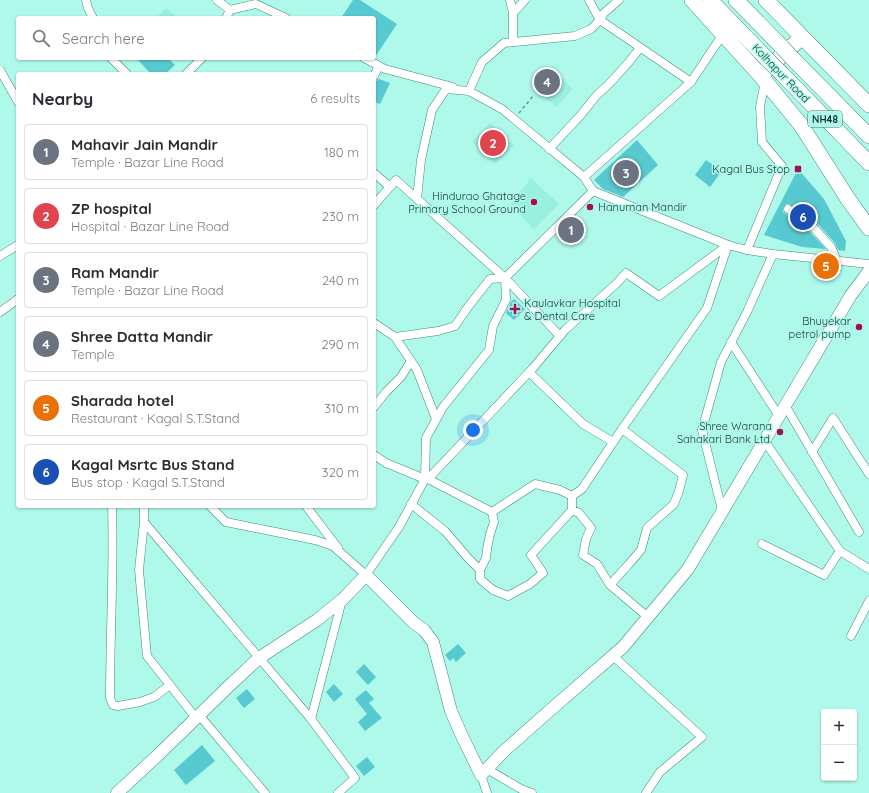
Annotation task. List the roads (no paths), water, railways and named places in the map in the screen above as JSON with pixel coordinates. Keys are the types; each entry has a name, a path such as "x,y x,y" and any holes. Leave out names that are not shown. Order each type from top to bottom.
{"highway":[{"path":"692,0 762,78 801,125 848,199 869,228"},
{"name":"Kolhapur Road","path":"710,0 869,164"},
{"name":"NH48","path":"736,0 869,136"},
{"path":"767,0 869,105"},
{"path":"762,78 802,37"}],"main road":[{"path":"117,793 259,658 316,620 343,599 366,575 414,623 424,630 433,642 452,711 462,736 484,772 504,751 614,656 688,569 851,295 869,271"}],"street":[{"path":"86,0 92,16"},
{"path":"217,0 228,14 251,3 281,16"},
{"path":"510,0 513,13 513,42"},
{"path":"513,13 526,0"},
{"path":"589,0 600,20 691,82"},
{"path":"469,91 482,62 504,43 576,36 591,30 604,13 619,0"},
{"path":"584,177 691,82 723,34"},
{"path":"550,149 596,96 623,69 640,48"},
{"path":"113,60 125,72"},
{"path":"188,72 200,60"},
{"path":"368,60 386,69 469,91 502,109 584,177 593,191 728,245 773,254 869,264"},
{"path":"376,72 379,66"},
{"path":"0,70 16,98"},
{"path":"747,250 782,166 762,142 760,107 762,78"},
{"path":"417,199 421,160 432,110 446,88 469,91"},
{"path":"376,175 390,187"},
{"path":"376,203 396,180 505,278 560,336"},
{"path":"395,337 438,331 455,326 490,279 505,278 593,191"},
{"path":"788,209 814,226 831,247 837,261"},
{"path":"492,512 428,479 529,372 565,330 626,273 659,296 728,245"},
{"path":"572,496 582,489 613,442 707,308 728,245"},
{"path":"0,256 16,246"},
{"path":"722,510 702,430 721,362 773,254"},
{"path":"212,508 226,522 315,540 333,546 366,575 399,527 425,479 426,438 436,419 443,407 489,350 493,326 506,300 505,278"},
{"path":"0,312 16,301"},
{"path":"376,324 395,337 417,370 436,419"},
{"path":"731,342 812,452 860,532"},
{"path":"376,404 401,377 411,361"},
{"path":"529,372 583,424 613,442"},
{"path":"812,452 833,418 869,474"},
{"path":"610,585 641,550 647,528 674,504 683,475 622,429"},
{"path":"764,440 840,550 869,569"},
{"path":"376,456 386,463 425,479"},
{"path":"492,512 535,484 560,490 572,496"},
{"path":"492,512 494,522 490,534 486,558 480,570 480,579 493,590 508,596 530,584 543,573 531,555 572,510 572,496"},
{"path":"412,504 445,531 480,570"},
{"path":"112,508 113,539 110,698 113,705 118,706 140,702 154,697 170,685"},
{"path":"144,508 139,570 148,656 170,685 265,793"},
{"path":"308,508 344,555"},
{"path":"572,510 579,513 591,528 586,540 583,555 597,564 610,585 648,617"},
{"path":"144,522 311,719 355,778 338,793"},
{"path":"762,544 824,575 840,550"},
{"path":"311,719 343,599"},
{"path":"850,636 869,601"},
{"path":"614,656 702,737 660,772 646,793"},
{"path":"484,772 486,793"},
{"path":"484,772 532,793"}],"place":[{"name":"Shree Datta Mandir","path":"547,82"},
{"name":"ZP hospital","path":"493,143"},
{"name":"Kagal Bus Stop","path":"798,169"},
{"name":"Ram Mandir","path":"626,173"},
{"name":"Hindurao Ghatage Primary School Ground","path":"534,202"},
{"name":"Hanuman Mandir","path":"590,207"},
{"name":"Kagal Msrtc Bus Stand","path":"803,217"},
{"name":"Mahavir Jain Mandir","path":"571,230"},
{"name":"Sharada hotel","path":"826,266"},
{"name":"Kaulavkar Hospital & Dental Care","path":"515,309"},
{"name":"Bhuyekar petrol pump","path":"859,327"},
{"name":"Shree Warana Sahakari Bank Ltd.","path":"780,432"}]}
